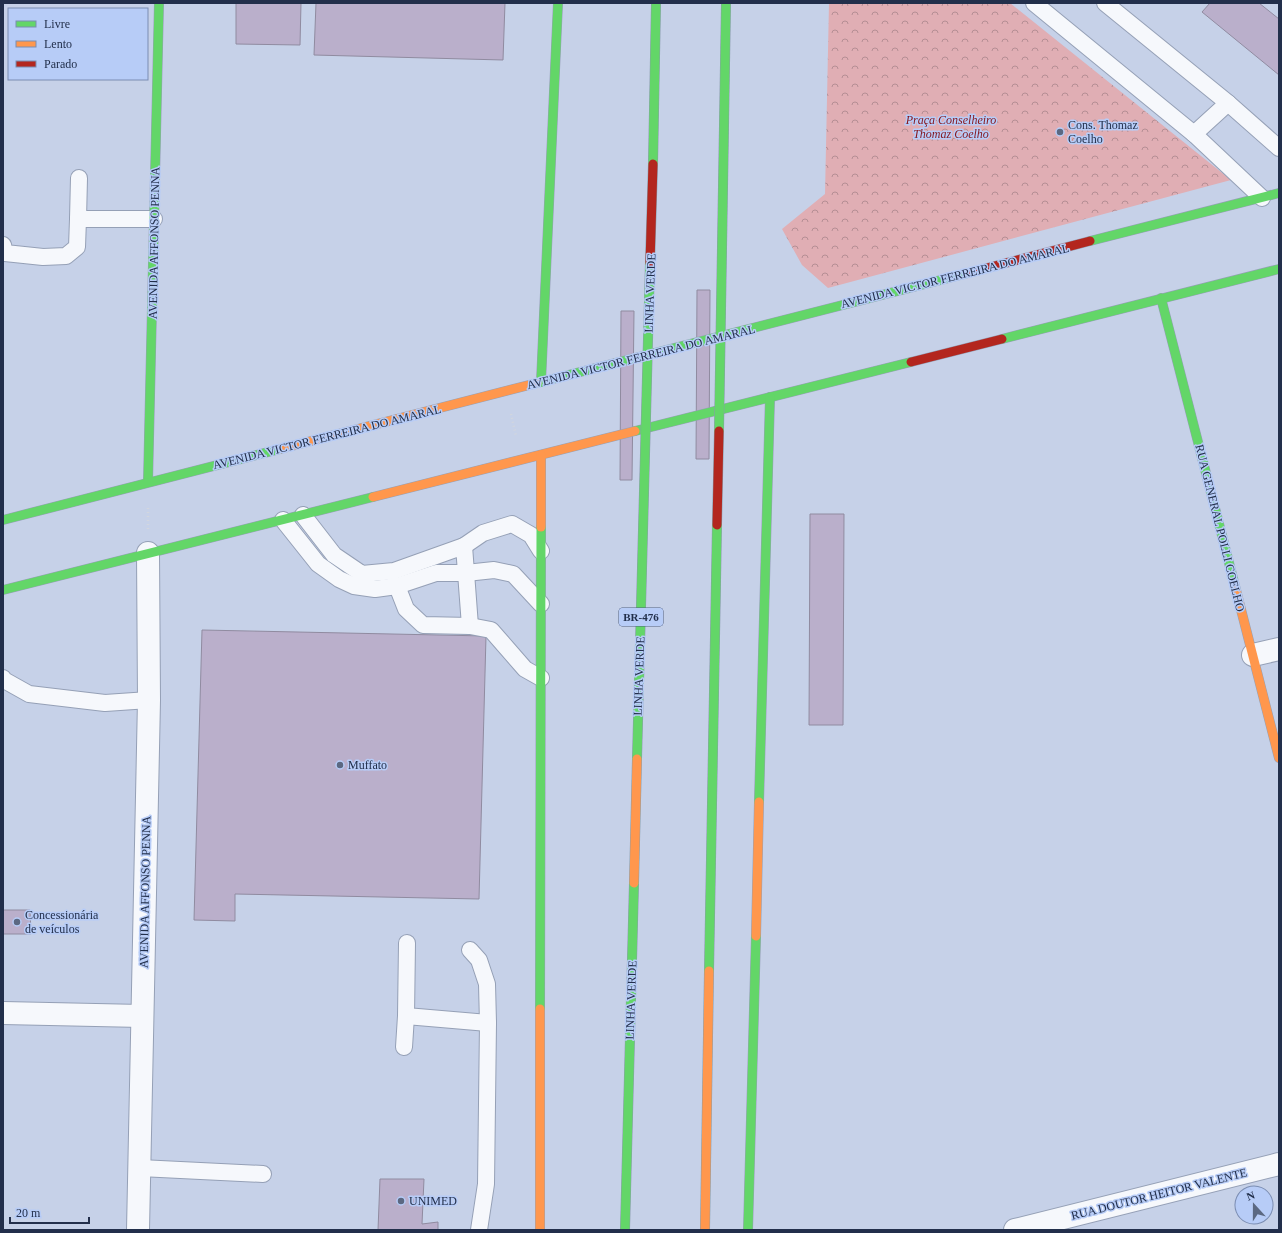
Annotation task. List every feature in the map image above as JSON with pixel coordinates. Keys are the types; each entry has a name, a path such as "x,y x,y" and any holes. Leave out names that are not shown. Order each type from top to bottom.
{"main road":[{"name":"AVENIDA AFFONSO PENNA","path":"148,482 159,3"},
{"path":"541,382 558,3"},
{"name":"LINHA VERDE","path":"625,1230 656,3"},
{"path":"705,1230 726,3"},
{"name":"AVENIDA VICTOR FERREIRA DO AMARAL","path":"3,520 1279,193"},
{"path":"3,590 1279,268"},
{"name":"RUA GENERAL POLLI COELHO","path":"1161,298 1279,758"},
{"path":"748,1230 770,397"},
{"path":"540,1230 541,455"}],"street":[{"name":"AVENIDA AFFONSO PENNA","path":"138,1230 149,700 148,553"},
{"path":"1253,655 1279,649"},
{"path":"3,1013 142,1016"},
{"name":"RUA DOUTOR HEITOR VALENTE","path":"1015,1230 1279,1164"}],"lane":[{"path":"1034,3 1194,134 1262,198"},
{"path":"1105,3 1228,103 1279,148"},
{"path":"1194,134 1228,103"},
{"path":"3,245 5,253 43,257 66,256 77,247 79,178"},
{"path":"78,219 154,219"},
{"path":"303,515 334,555 362,574 394,571 464,546 482,533 512,524 531,535 541,551"},
{"path":"283,520 318,564 339,579 354,586 375,589 397,586 436,573 466,573 494,570 513,574 541,604"},
{"path":"464,546 470,626"},
{"path":"397,586 406,609 423,625 470,626 491,630 498,636 525,669 541,678"},
{"path":"3,678 4,680 30,694 105,703 149,700"},
{"path":"404,1047 407,943"},
{"path":"470,950 479,960 487,984 486,1184 479,1230"},
{"path":"406,1016 488,1023"},
{"path":"140,1168 263,1174"}],"path":[{"path":"505,391 522,460"},
{"path":"148,482 148,553"}],"green space":[{"name":"Praça Conselheiro Thomaz Coelho","path":"829,3 1010,3 1231,180 828,288 802,265 782,229 825,194"}],"building":[{"path":"236,3 301,3 300,45 236,44"},
{"path":"316,3 505,3 503,60 314,55"},
{"path":"1210,3 1259,3 1279,19 1279,75 1202,12"},
{"path":"697,290 710,290 709,459 696,459"},
{"path":"621,311 634,311 632,480 620,480"},
{"path":"810,514 844,514 843,725 809,725"},
{"name":"Muffato","path":"202,630 486,636 479,899 235,894 235,921 194,920"},
{"name":"Concessionária de veículos","path":"3,910 30,910 31,934 3,934"},
{"name":"UNIMED","path":"380,1179 424,1179 422,1224 438,1222 438,1230 378,1230"}],"traffic: fast":[{"path":"148,482 159,3"},
{"path":"541,382 558,3"},
{"path":"653,164 656,3"},
{"path":"719,431 726,3"},
{"path":"1090,241 1279,193"},
{"path":"637,759 650,263"},
{"path":"1002,339 1279,269"},
{"path":"537,383 972,272"},
{"path":"1161,298 1236,590"},
{"path":"635,431 911,362"},
{"path":"759,802 770,397"},
{"path":"3,520 280,449"},
{"path":"3,590 373,497"},
{"path":"709,971 717,525"},
{"path":"540,1009 541,527"},
{"path":"625,1230 634,883"},
{"path":"748,1230 756,936"}],"traffic: slow":[{"path":"280,449 537,383"},
{"path":"373,497 635,431"},
{"path":"541,455 541,527"},
{"path":"1236,590 1279,758"},
{"path":"634,883 637,759"},
{"path":"756,936 759,802"},
{"path":"705,1230 709,971"},
{"path":"540,1009 540,1230"}],"traffic: jam":[{"path":"650,263 653,164"},
{"path":"972,272 1090,241"},
{"path":"911,362 1002,339"},
{"path":"717,525 719,431"}],"place":[{"name":"Cons. Thomaz Coelho","path":"1060,132"},
{"name":"Muffato","path":"340,765"},
{"name":"Concessionária de veículos","path":"17,922"},
{"name":"UNIMED","path":"401,1201"}]}
